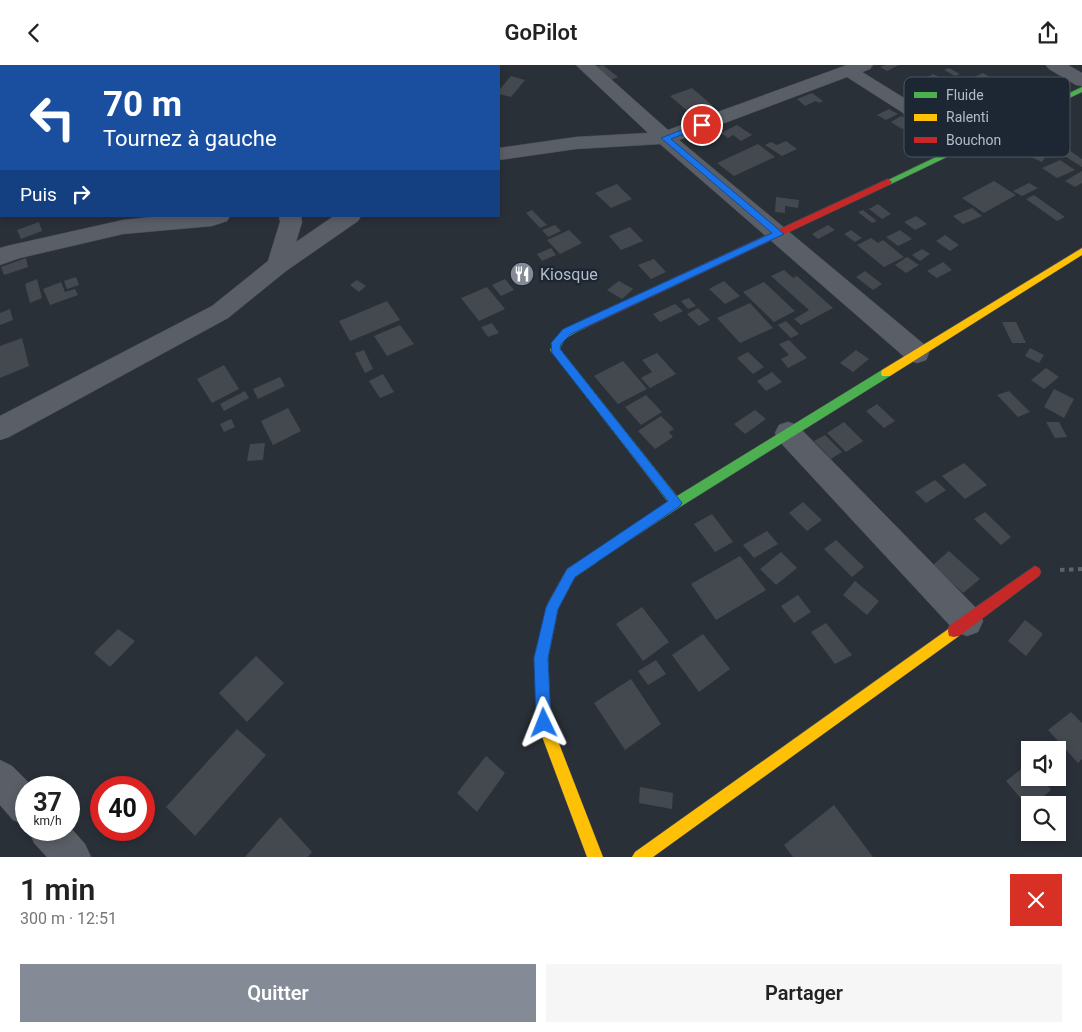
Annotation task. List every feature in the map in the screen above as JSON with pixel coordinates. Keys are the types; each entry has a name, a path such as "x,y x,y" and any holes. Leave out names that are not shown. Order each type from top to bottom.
{"street":[{"path":"585,65 666,138 917,353"},
{"path":"1055,65 1082,81"},
{"path":"500,154 576,143 666,138 857,68 904,101"},
{"path":"1070,95 1082,89"},
{"path":"676,503 555,350 556,343 567,332 779,234 938,157"},
{"path":"0,257 15,251 123,227 217,217"},
{"path":"278,265 291,222 290,217"},
{"path":"0,429 220,312 278,265 349,217"},
{"path":"595,857 544,723 541,658 552,607 571,573 676,503 1082,251"},
{"path":"788,433 967,621"},
{"path":"640,857 1035,572"},
{"path":"0,778 15,795"},
{"path":"57,841 72,857"}],"building":[{"path":"603,65 618,77 609,81 593,67"},
{"path":"899,65 887,71 880,67"},
{"path":"949,68 960,74 955,76 944,70"},
{"path":"983,73 990,77 974,77"},
{"path":"933,74 939,77 928,77"},
{"path":"511,76 525,80 511,97 500,94 500,89"},
{"path":"692,88 713,106 691,114 670,96"},
{"path":"812,93 823,101 819,103 816,101 805,106 797,99"},
{"path":"889,109 898,114 886,120 877,115"},
{"path":"901,116 904,118 904,128 902,129 891,122"},
{"path":"737,125 752,135 741,141 733,135 728,138 721,133"},
{"path":"786,141 797,149 782,156 765,145 771,142 777,145"},
{"path":"758,144 775,157 734,176 717,163"},
{"path":"1070,151 1082,159 1082,167 1066,157 1070,157"},
{"path":"1031,157 1045,157 1042,162"},
{"path":"1060,160 1075,170 1057,178 1042,168"},
{"path":"1082,171 1082,183 1075,187 1065,181"},
{"path":"994,181 1016,195 984,213 962,198"},
{"path":"1029,183 1038,188 1022,196 1013,191"},
{"path":"617,184 632,199 611,208 595,193"},
{"path":"1034,195 1065,217 1057,221 1026,199"},
{"path":"776,197 799,200 798,208 785,206 785,213 775,212"},
{"path":"878,204 891,214 882,219 869,209"},
{"path":"972,208 982,216 963,224 953,216"},
{"path":"532,210 547,225 540,228 526,213"},
{"path":"863,210 877,221 872,223 858,212"},
{"path":"916,216 927,224 915,230 904,222"},
{"path":"39,222 42,231 21,239 17,230"},
{"path":"555,225 561,231 548,237 542,230"},
{"path":"828,225 835,230 818,239 812,234"},
{"path":"630,227 643,241 621,250 609,236"},
{"path":"569,230 582,243 560,254 547,240"},
{"path":"851,230 862,238 855,242 844,234"},
{"path":"900,230 912,239 898,246 886,237"},
{"path":"945,235 959,245 950,251 936,241"},
{"path":"871,238 878,243 883,240 904,257 884,267 857,245"},
{"path":"551,248 556,255 542,261 537,254"},
{"path":"922,249 930,254 920,261 912,255"},
{"path":"907,257 919,265 906,273 895,265"},
{"path":"26,258 28,267 4,275 1,267"},
{"path":"654,259 666,272 651,279 638,265"},
{"path":"943,262 952,270 937,278 927,271"},
{"path":"528,270 532,275 516,280 513,276"},
{"path":"784,270 793,278 797,276 833,308 801,325 794,319 809,310 771,276"},
{"path":"865,271 882,284 873,290 856,277"},
{"path":"76,277 79,285 67,289 64,281"},
{"path":"37,279 42,298 30,303 25,284"},
{"path":"505,279 514,290 501,296 492,285"},
{"path":"357,280 366,286 359,292 350,285"},
{"path":"619,281 633,289 622,299 607,290"},
{"path":"724,281 740,296 725,304 709,289"},
{"path":"61,282 65,292 75,289 78,295 50,305 43,289"},
{"path":"764,282 795,311 774,322 743,292"},
{"path":"487,287 505,309 479,321 461,298"},
{"path":"689,298 696,306 688,309 681,301"},
{"path":"387,301 400,320 350,341 339,321"},
{"path":"750,303 773,328 740,343 717,318"},
{"path":"675,304 683,311 660,322 653,314"},
{"path":"698,308 710,320 699,326 687,314"},
{"path":"10,309 13,320 0,325 0,313"},
{"path":"786,321 799,334 791,338 778,325"},
{"path":"1002,322 1016,322 1026,343 1012,343"},
{"path":"492,323 499,333 488,337 481,327"},
{"path":"400,325 414,344 387,356 374,336"},
{"path":"22,338 29,366 0,378 0,346"},
{"path":"789,340 807,358 788,368 781,359 789,355 779,344"},
{"path":"1030,348 1044,355 1039,363 1025,356"},
{"path":"364,350 373,369 365,373 355,353"},
{"path":"856,350 869,359 853,372 840,363"},
{"path":"748,352 764,367 753,374 737,358"},
{"path":"657,353 676,374 650,388 641,378 652,372 642,360"},
{"path":"623,361 647,389 618,404 594,376"},
{"path":"224,365 239,389 212,403 197,379"},
{"path":"1046,368 1059,377 1044,389 1031,380"},
{"path":"772,372 782,382 766,391 757,381"},
{"path":"383,374 394,392 380,398 369,381"},
{"path":"280,377 285,386 258,399 253,389"},
{"path":"1054,389 1074,399 1064,418 1044,407"},
{"path":"245,391 249,398 224,411 220,404"},
{"path":"1009,391 1030,412 1018,417 997,395"},
{"path":"646,395 662,412 641,425 625,407"},
{"path":"877,404 895,421 884,428 866,411"},
{"path":"288,408 301,431 273,445 261,421"},
{"path":"755,410 766,419 745,434 734,424"},
{"path":"661,416 674,429 669,432 673,437 655,449 638,431"},
{"path":"231,419 235,427 224,432 220,424"},
{"path":"844,422 863,441 846,452 827,433"},
{"path":"1046,422 1059,422 1067,437 1055,438"},
{"path":"825,435 842,452 831,459 814,441"},
{"path":"265,443 263,460 247,461 250,444"},
{"path":"964,463 987,485 965,499 942,476"},
{"path":"935,480 946,490 926,503 915,492"},
{"path":"803,502 822,520 807,531 789,513"},
{"path":"985,512 1011,537 1001,545 974,519"},
{"path":"712,514 733,542 715,552 694,524"},
{"path":"767,531 778,544 754,558 743,545"},
{"path":"836,540 864,567 852,577 824,549"},
{"path":"949,551 980,579 963,593 933,565"},
{"path":"781,552 797,568 776,585 760,569"},
{"path":"740,556 766,590 716,620 691,584"},
{"path":"855,581 879,601 867,615 843,595"},
{"path":"798,595 811,612 794,623 781,606"},
{"path":"642,607 669,642 643,661 616,624"},
{"path":"1025,620 1043,634 1026,656 1008,641"},
{"path":"826,623 852,655 835,664 811,632"},
{"path":"118,629 135,641 110,667 94,653"},
{"path":"703,634 730,669 699,692 672,655"},
{"path":"256,656 284,683 247,722 219,693"},
{"path":"656,660 666,674 648,685 638,671"},
{"path":"631,679 661,724 625,750 594,703"},
{"path":"1071,712 1082,723 1082,759 1078,763 1066,750 1066,741 1058,741 1048,730"},
{"path":"237,729 266,755 195,836 166,807"},
{"path":"486,756 505,773 477,812 457,793"},
{"path":"1021,769 1021,786 1048,786 1051,790 1044,796 1021,796 1021,799 1006,781"},
{"path":"640,787 673,793 672,809 639,803"},
{"path":"834,805 873,857 793,857 784,845"},
{"path":"280,817 312,852 308,857 245,857"}],"traffic: fast":[{"path":"1070,95 1082,89"},
{"path":"888,182 940,157"},
{"path":"582,325 561,338 555,350 676,503"},
{"path":"592,559 676,503 886,373"}],"traffic: slow":[{"path":"886,373 1082,251"},
{"path":"592,559 571,573 552,607 541,658 544,723 595,857"},
{"path":"640,857 954,631"}],"traffic: jam":[{"path":"582,325 888,182"},
{"path":"954,631 1035,572"}],"place":[{"name":"Kiosque","path":"522,274"}],"route":[{"path":"544,723 541,658 552,607 571,573 676,503 555,350 556,343 567,332 779,234 666,138 702,125"}]}
